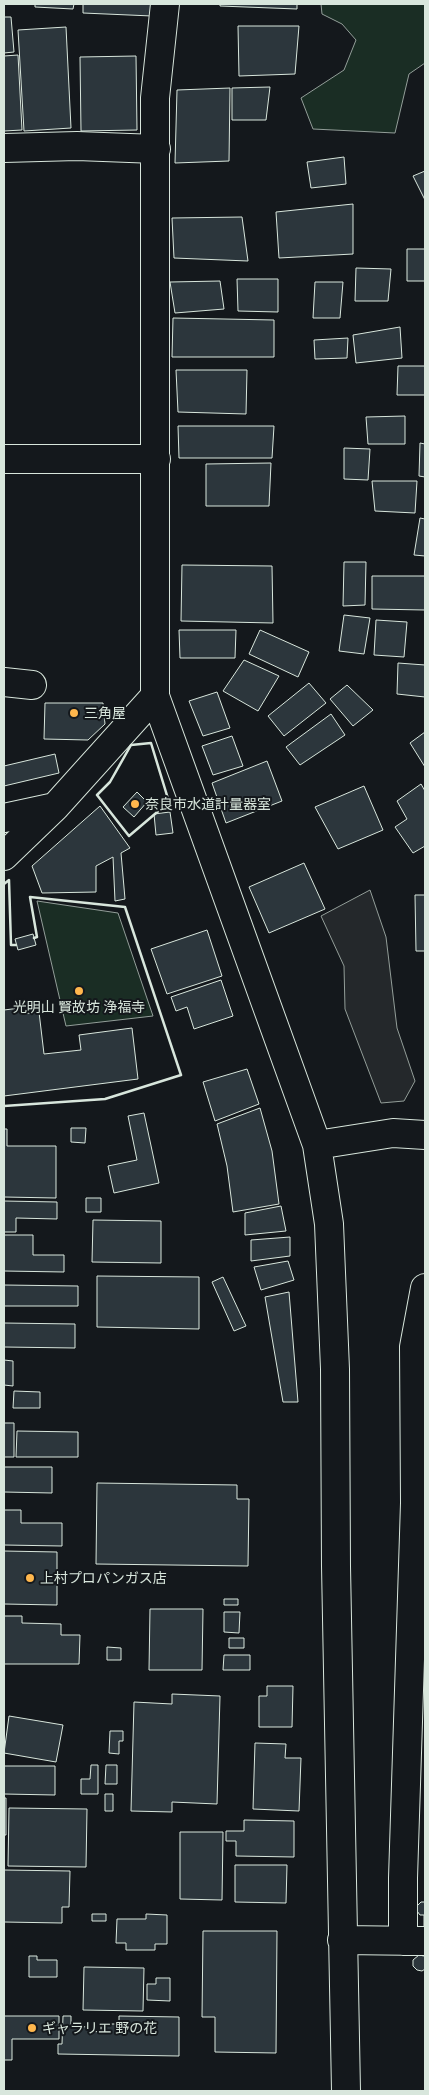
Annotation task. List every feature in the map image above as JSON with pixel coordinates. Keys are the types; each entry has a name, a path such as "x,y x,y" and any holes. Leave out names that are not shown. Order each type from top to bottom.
{"street":[{"path":"165,4 155,98 155,696 317,1145 329,1224 335,1369 342,1940 346,2091"},
{"path":"4,148 77,146 156,149"},
{"path":"4,459 156,459"},
{"path":"4,682 32,685"},
{"path":"4,856 54,807 155,696"},
{"path":"4,818 54,807"},
{"path":"317,1145 393,1134 425,1135"},
{"path":"342,1940 413,1941 403,1868 415,1503 414,1347 425,1288"}],"green space":[{"path":"321,4 425,4 425,63 409,74 395,133 313,129 301,98 344,70 356,40 342,24 322,14"},
{"path":"37,901 118,913 153,1016 66,1026"}],"shaded area":[{"path":"370,890 386,937 397,1028 415,1081 404,1101 381,1103 345,1009 344,966 321,916"}],"building":[{"path":"35,4 74,4 73,9 35,7"},
{"path":"83,4 152,4 152,16 83,13"},
{"path":"220,4 297,4 297,9 220,6"},
{"path":"4,17 11,17 14,52 4,53"},
{"path":"238,26 299,26 295,74 239,76"},
{"path":"66,27 71,128 24,131 18,30"},
{"path":"18,55 22,130 4,131 4,56"},
{"path":"136,56 137,130 81,131 80,57"},
{"path":"270,87 266,120 232,120 232,88"},
{"path":"230,88 229,161 175,163 177,90"},
{"path":"344,157 346,184 311,188 307,162"},
{"path":"425,171 425,200 413,176"},
{"path":"353,204 353,254 279,258 276,212"},
{"path":"242,217 248,261 174,258 172,218"},
{"path":"407,249 425,249 425,281 407,281"},
{"path":"356,268 391,269 388,301 355,301"},
{"path":"237,279 278,279 278,312 238,311"},
{"path":"220,281 224,309 175,313 170,282"},
{"path":"315,282 343,282 340,318 313,318"},
{"path":"173,318 274,320 274,357 172,357"},
{"path":"400,327 402,358 356,363 353,335"},
{"path":"348,338 347,358 315,359 314,340"},
{"path":"398,366 425,366 425,395 397,395"},
{"path":"176,370 247,370 246,414 178,412"},
{"path":"405,416 405,444 368,444 366,417"},
{"path":"178,426 274,426 272,458 179,458"},
{"path":"420,443 425,444 425,477 419,476"},
{"path":"344,448 370,449 368,480 344,479"},
{"path":"271,463 269,506 206,506 206,464"},
{"path":"372,481 417,481 415,513 375,511"},
{"path":"420,518 425,519 425,556 414,555"},
{"path":"344,562 366,562 365,605 343,606"},
{"path":"182,565 272,566 273,623 181,621"},
{"path":"372,576 425,576 425,610 372,609"},
{"path":"344,615 370,618 364,654 339,651"},
{"path":"376,620 407,622 404,657 374,655"},
{"path":"179,630 236,630 235,658 180,658"},
{"path":"260,630 309,652 298,677 249,654"},
{"path":"244,660 279,676 258,711 223,691"},
{"path":"398,663 425,665 425,697 397,694"},
{"path":"309,683 326,703 284,736 268,716"},
{"path":"347,685 373,710 353,726 330,699"},
{"path":"217,692 230,728 203,736 189,701"},
{"name":"三角屋","path":"45,703 103,703 105,724 88,740 44,739"},
{"path":"331,714 345,735 300,765 286,747"},
{"path":"425,732 425,767 410,743"},
{"path":"232,736 243,766 213,775 202,746"},
{"path":"55,754 59,773 4,786 4,766"},
{"path":"267,761 282,801 226,823 212,783"},
{"path":"421,784 425,791 425,846 413,853 395,827 407,819 397,801"},
{"path":"364,786 383,830 338,849 315,807"},
{"name":"奈良市水道計量器室","path":"137,792 147,802 134,817 123,807"},
{"path":"100,806 130,848 121,853 125,899 115,901 113,857 96,866 96,892 42,893 32,866"},
{"path":"170,812 173,833 156,835 154,814"},
{"path":"304,863 325,909 269,933 249,887"},
{"path":"415,895 425,895 425,951 416,951"},
{"path":"207,930 222,976 167,994 151,949"},
{"path":"33,934 36,945 18,950 15,939"},
{"path":"221,980 233,1016 194,1029 187,1007 176,1011 171,997"},
{"path":"20,1008 21,1014 39,1012 44,1054 81,1050 79,1035 132,1028 138,1079 4,1096 4,1010"},
{"path":"247,1069 259,1104 215,1121 203,1082"},
{"path":"260,1108 272,1151 279,1204 233,1212 227,1166 217,1124"},
{"path":"144,1113 159,1183 114,1193 108,1166 137,1160 128,1116"},
{"path":"71,1128 86,1128 85,1143 71,1142"},
{"path":"4,1129 7,1129 7,1146 56,1146 56,1198 4,1197"},
{"path":"86,1198 101,1198 101,1212 86,1212"},
{"path":"4,1201 57,1202 57,1219 16,1218 16,1232 4,1232"},
{"path":"281,1206 286,1231 245,1235 245,1213"},
{"path":"93,1220 161,1221 161,1263 92,1262"},
{"path":"4,1235 33,1235 33,1255 64,1255 64,1272 4,1271"},
{"path":"290,1237 290,1256 251,1261 251,1240"},
{"path":"288,1261 294,1280 261,1290 254,1267"},
{"path":"97,1276 199,1277 199,1329 97,1327"},
{"path":"223,1277 246,1326 234,1331 212,1282"},
{"path":"4,1285 78,1286 78,1306 4,1306"},
{"path":"289,1292 298,1402 283,1402 265,1297"},
{"path":"4,1323 75,1324 75,1348 4,1347"},
{"path":"4,1360 13,1361 13,1386 4,1385"},
{"path":"14,1391 40,1392 40,1408 13,1408"},
{"path":"4,1423 14,1423 14,1457 4,1457"},
{"path":"17,1431 78,1432 78,1457 16,1457"},
{"path":"4,1467 52,1467 52,1493 4,1492"},
{"path":"97,1483 237,1485 237,1499 249,1499 248,1566 96,1564"},
{"path":"4,1510 21,1510 21,1523 62,1523 62,1546 4,1545"},
{"name":"上村プロパンガス店","path":"4,1551 57,1552 57,1605 4,1604"},
{"path":"224,1599 238,1599 238,1605 224,1605"},
{"path":"150,1609 203,1609 202,1670 149,1670"},
{"path":"224,1612 240,1612 239,1633 224,1632"},
{"path":"4,1616 22,1616 22,1623 61,1624 61,1635 80,1635 79,1664 4,1664"},
{"path":"229,1638 244,1638 244,1648 229,1648"},
{"path":"107,1647 121,1648 121,1660 107,1660"},
{"path":"224,1655 250,1655 250,1670 223,1670"},
{"path":"267,1686 293,1686 292,1727 259,1727 259,1696 267,1696"},
{"path":"172,1694 220,1696 217,1804 172,1802 172,1812 131,1811 134,1702 172,1704"},
{"path":"9,1716 63,1725 56,1762 4,1753"},
{"path":"110,1731 123,1731 123,1741 119,1741 119,1754 109,1753"},
{"path":"255,1743 286,1744 285,1758 301,1758 299,1811 253,1809"},
{"path":"91,1765 98,1765 98,1794 81,1794 81,1779 90,1779"},
{"path":"106,1765 117,1765 117,1784 105,1784"},
{"path":"4,1766 55,1766 55,1795 4,1794"},
{"path":"105,1794 113,1794 113,1811 105,1811"},
{"path":"4,1798 6,1798 6,1835 4,1835"},
{"path":"9,1808 87,1809 86,1867 8,1866"},
{"path":"244,1820 294,1821 294,1857 236,1856 236,1841 226,1841 226,1831 244,1831"},
{"path":"180,1832 223,1832 222,1900 180,1899"},
{"path":"235,1865 287,1865 286,1903 235,1902"},
{"path":"4,1870 70,1871 69,1907 62,1907 62,1923 4,1922"},
{"path":"421,1902 425,1902 425,1969 422,1971 417,1970 413,1966 413,1960 419,1955 424,1956 424,1915 420,1915 417,1911 417,1906"},
{"path":"92,1914 106,1914 106,1921 92,1921"},
{"path":"146,1914 167,1915 167,1944 155,1944 155,1950 126,1950 126,1943 116,1943 117,1919 146,1919"},
{"path":"203,1931 277,1931 276,2053 215,2052 215,2017 202,2017"},
{"path":"29,1956 37,1956 37,1960 57,1960 57,1977 29,1977"},
{"path":"84,1967 144,1968 143,2011 83,2010"},
{"path":"156,1978 170,1978 170,2001 147,2000 147,1984 156,1984"},
{"name":"ギャラリエ 野の花","path":"4,2016 59,2016 59,2039 12,2039 12,2060 4,2060"},
{"path":"63,2016 71,2016 71,2026 88,2027 88,2031 101,2032 101,2024 119,2024 119,2016 179,2017 179,2056 58,2054 58,2044 62,2044"}],"wall":[{"path":"151,743 169,802 129,836 97,795 110,782 131,745 151,743"},
{"path":"4,884 9,880 11,945 16,945"},
{"path":"4,1106 105,1099 181,1075 125,907 30,897 37,937 34,938"}],"place":[{"name":"三角屋","path":"74,713"},
{"name":"奈良市水道計量器室","path":"135,804"},
{"name":"光明山 賢故坊 浄福寺","path":"79,991"},
{"name":"上村プロパンガス店","path":"30,1578"},
{"name":"ギャラリエ 野の花","path":"32,2028"}]}
